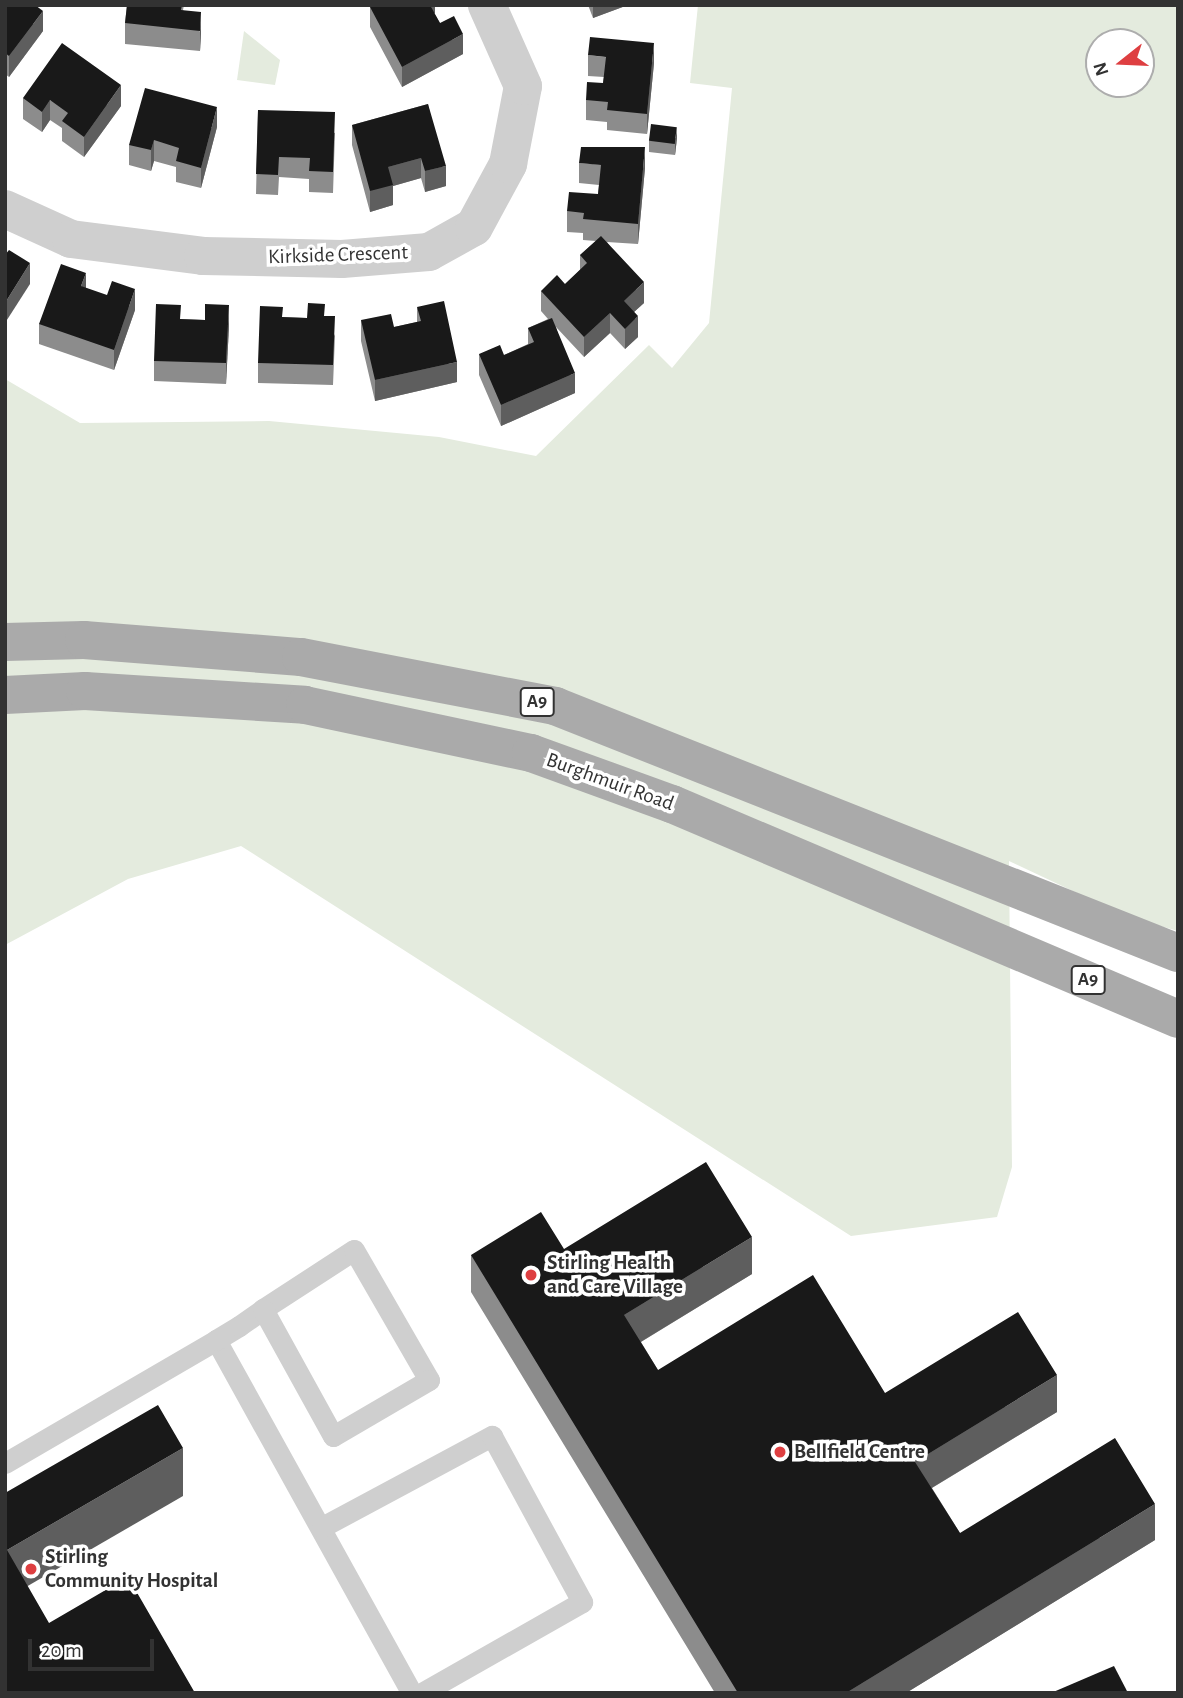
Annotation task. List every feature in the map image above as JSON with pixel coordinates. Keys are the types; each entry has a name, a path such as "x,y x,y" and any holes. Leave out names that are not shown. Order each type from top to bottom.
{"main road":[{"name":"A9","path":"5,642 84,640 301,657 555,706 1178,953"},
{"name":"Burghmuir Road","path":"5,695 85,691 305,705 531,753 672,804 1178,1019"}],"street":[{"name":"Kirkside Crescent","path":"5,209 71,239 203,256 342,259 429,251 474,227 508,163 523,86 487,5"}],"lane":[{"path":"5,1463 216,1340 263,1309 354,1250 429,1380 333,1436 263,1309"},
{"path":"216,1340 412,1693"},
{"path":"322,1527 492,1436 582,1602 422,1693"}],"shaded area":[{"path":"698,5 1178,5 1178,931 1128,917 1009,861 1012,1167 997,1217 851,1236 241,846 128,879 5,945 5,379 80,423 269,421 439,437 536,456 649,345 672,368 709,323 732,88 690,83"},
{"path":"244,31 280,60 275,85 237,80"}],"building":[{"path":"5,5 35,5 43,11 9,56 5,53"},
{"path":"127,5 182,5 181,10 201,12 200,31 125,23"},
{"path":"430,5 440,23 454,16 463,34 402,67 370,7"},
{"path":"590,37 654,43 647,114 607,110 608,102 586,100 587,82 603,83 606,57 588,55"},
{"path":"62,43 121,85 84,137 62,121 68,113 50,100 42,112 23,98"},
{"path":"145,88 217,107 201,168 176,161 179,148 154,140 151,150 129,145"},
{"path":"428,104 446,166 425,171 421,158 388,167 393,185 370,191 352,125"},
{"path":"258,110 335,112 333,172 309,171 310,158 279,157 278,175 256,174"},
{"path":"651,124 677,127 675,144 649,141"},
{"path":"581,147 645,147 638,224 583,219 584,213 567,211 569,192 598,194 601,165 579,163"},
{"path":"601,236 644,282 624,301 638,316 625,329 610,313 584,337 541,291 557,275 565,284 587,263 580,255"},
{"path":"9,250 30,263 5,303 5,255"},
{"path":"61,264 86,273 81,286 107,295 112,281 135,289 114,350 39,324"},
{"path":"444,301 457,362 375,380 361,320 391,314 394,327 421,321 417,307"},
{"path":"308,303 325,304 324,316 335,316 333,365 258,363 260,306 283,307 282,317 307,318"},
{"path":"156,304 181,305 180,319 205,320 205,304 229,305 226,363 154,361"},
{"path":"552,318 575,373 501,405 479,354 500,345 504,355 534,342 528,328"},
{"name":"Bellfield Centre","path":"706,1162 752,1237 624,1315 658,1370 813,1275 885,1393 1018,1312 1057,1375 915,1462 960,1533 1115,1438 1155,1504 846,1693 738,1693 471,1255 541,1212 564,1249"},
{"path":"158,1405 183,1448 7,1550 49,1623 128,1577 195,1693 5,1693 5,1493"},
{"path":"1114,1666 1128,1693 1051,1693"}],"place":[{"name":"Stirling Health and Care Village","path":"531,1275"},
{"name":"Bellfield Centre","path":"780,1452"},
{"name":"Stirling Community Hospital","path":"31,1569"}]}
